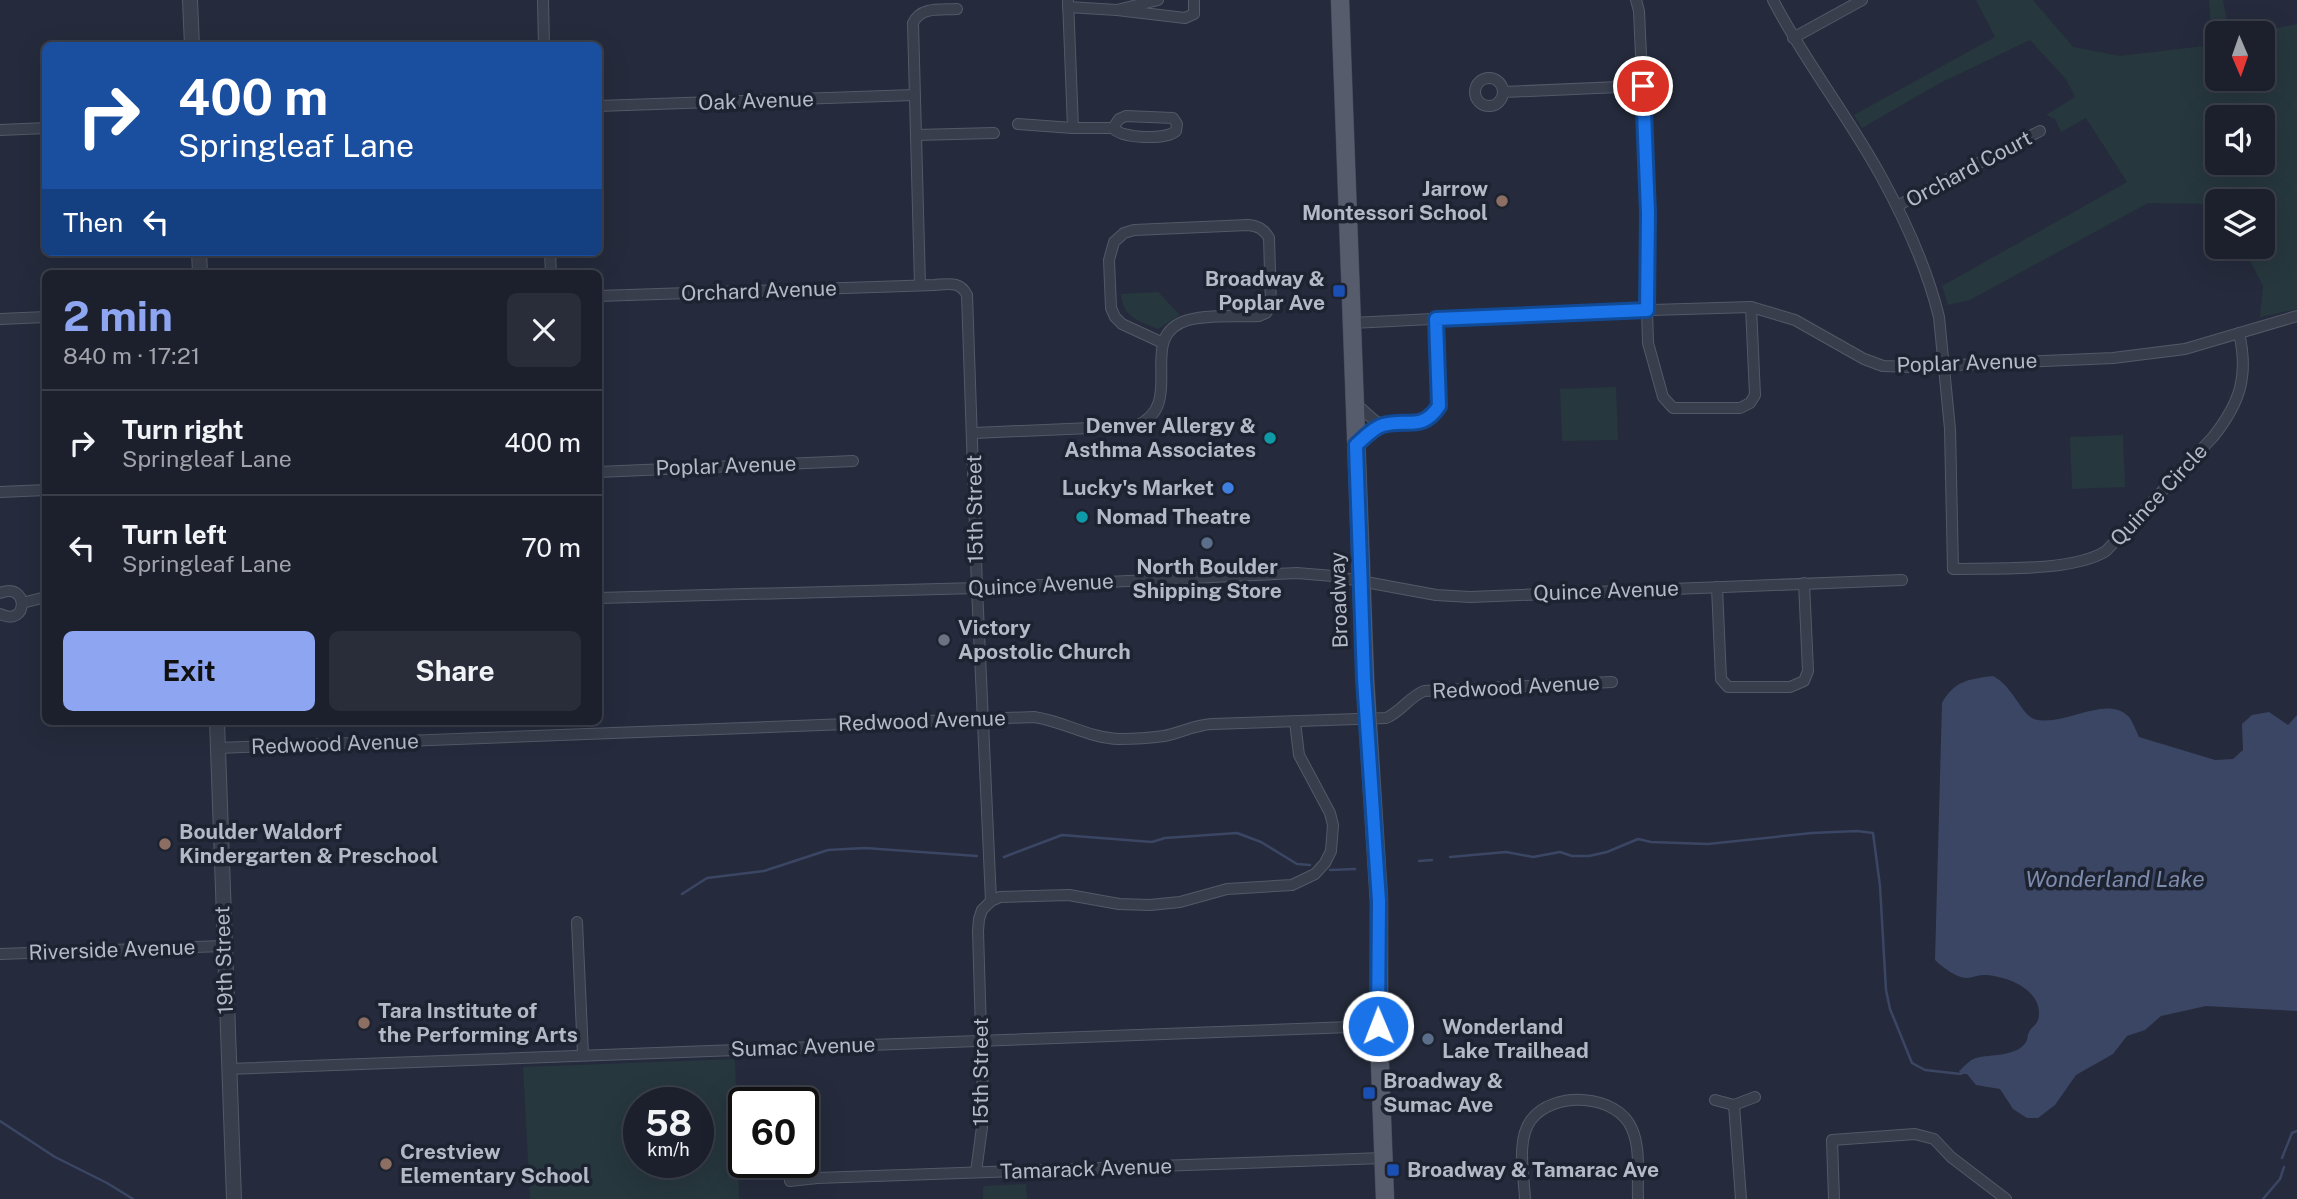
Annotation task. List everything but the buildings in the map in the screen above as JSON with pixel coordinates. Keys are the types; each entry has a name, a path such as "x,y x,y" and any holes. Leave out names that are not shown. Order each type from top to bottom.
{"main road":[{"name":"Broadway","path":"1340,0 1361,582 1379,901 1378,1026 1385,1199"}],"street":[{"path":"190,0 192,42"},
{"path":"542,0 544,42"},
{"path":"1117,10 1158,0"},
{"path":"1073,128 1068,4 1185,19 1194,14 1194,0"},
{"path":"1636,0 1639,11 1648,213 1648,343 1663,397 1673,408 1740,408 1750,403 1755,395 1751,307"},
{"path":"1773,0 1793,38 1881,176 1904,219 1935,301 1943,366"},
{"path":"1793,38 1862,0"},
{"path":"920,285 913,23 916,16 924,11 957,9"},
{"path":"1504,92 1643,86"},
{"name":"Oak Avenue","path":"602,106 914,95"},
{"path":"1018,124 1113,128 1124,135 1163,136 1171,136 1176,131 1177,124 1166,116 1126,116 1119,119 1113,128"},
{"path":"0,130 42,128"},
{"name":"Orchard Court","path":"1897,206 2040,131"},
{"path":"916,135 994,133"},
{"path":"974,433 1136,426 1148,421 1155,414 1160,399 1161,351 1171,331 1189,320 1259,316 1266,313 1271,305 1269,238 1265,231 1256,225 1134,230 1124,233 1114,242 1109,260 1111,308 1115,317 1122,324 1163,343"},
{"name":"15th Street","path":"920,285 958,284 964,287 967,295 991,901 982,910 979,919 982,1127 976,1172"},
{"name":"Orchard Avenue","path":"602,296 920,285"},
{"name":"Poplar Avenue","path":"1352,323 1751,307 1773,311 1795,320 1873,363 1911,367 2113,358 2185,349 2297,316"},
{"path":"0,319 42,317"},
{"path":"1356,445 1383,425 1422,422 1439,406 1436,319"},
{"name":"Quince Circle","path":"1943,366 1950,429 1953,569 2074,564 2098,557 2106,551 2213,438 2228,418 2237,400 2242,376 2243,350 2239,333"},
{"path":"1354,403 1383,425"},
{"name":"Poplar Avenue","path":"602,472 853,461"},
{"path":"0,492 42,490"},
{"name":"Quince Avenue","path":"602,598 977,588 1297,573 1333,576 1436,595 1470,597 1902,580"},
{"path":"1717,587 1721,679 1724,685 1790,687 1804,681 1808,671 1804,583"},
{"path":"0,593 14,591 20,596 22,603 21,610 16,615 9,618 0,614"},
{"path":"22,603 42,598"},
{"name":"Redwood Avenue","path":"218,748 1034,717 1100,737 1121,739 1164,736 1194,726 1386,718 1396,714 1424,691 1612,682"},
{"path":"991,901 1007,896 1069,895 1119,904 1150,905 1180,902 1227,889 1292,885 1304,881 1315,874 1326,860 1334,838 1330,813 1299,755 1295,722"},
{"name":"19th Street","path":"217,725 234,1199"},
{"path":"577,922 583,1055"},
{"name":"Riverside Avenue","path":"0,954 223,946"},
{"name":"Sumac Avenue","path":"228,1069 1378,1026"},
{"path":"1715,1100 1734,1105 1755,1097"},
{"path":"1525,1199 1523,1146 1524,1134 1531,1120 1542,1109 1556,1103 1593,1100 1616,1109 1632,1127 1638,1199"},
{"path":"1734,1105 1741,1199"},
{"path":"1834,1199 1832,1140 1915,1134 1934,1139 1951,1157 2006,1199"},
{"name":"Tamarack Avenue","path":"790,1181 1383,1158"}],"shaded area":[{"path":"1976,0 2033,0 2073,47 2120,56 2205,46 2205,91 2275,91 2275,28 2297,24 2297,309 2260,317 2263,286 2249,259 2275,259 2275,189 2205,189 2205,204 2148,203 1970,300 1948,305 1942,286 2127,182 2086,118 2061,132 2055,119 2046,115 2075,97 2066,79 2030,40 1938,84 1862,128 1854,115 1995,37"},
{"path":"2209,0 2223,0 2227,21 2210,21"},
{"path":"1158,292 1180,315 1158,329 1133,318 1125,309 1121,294"},
{"path":"1616,387 1618,440 1562,441 1560,389"},
{"path":"2123,435 2125,487 2072,489 2070,437"},
{"path":"735,1059 736,1087 728,1087 728,1178 738,1178 739,1199 530,1199 523,1067"},
{"path":"1026,1184 1027,1199 983,1199 985,1186"}],"water":[{"name":"Wonderland Lake","path":"1993,676 2006,686 2034,719 2046,721 2109,708 2129,717 2139,737 2215,760 2233,759 2243,750 2242,724 2252,715 2269,712 2288,725 2297,715 2297,1011 2206,1006 2161,1016 2145,1030 2127,1036 2113,1054 2076,1075 2055,1105 2038,1118 2027,1118 2013,1109 2000,1089 1976,1085 1967,1074 1961,1074 1959,1071 1973,1059 2010,1053 2022,1047 2039,1017 2034,997 2010,980 1981,975 1963,978 1935,960 1942,703 1952,690 1963,682"}],"waterway":[{"path":"1004,857 1062,835 1152,842 1165,838 1237,833 1261,842 1297,864 1310,865"},
{"path":"1450,857 1506,852 1533,857 1560,852 1572,856 1589,856 1607,852 1638,839 1708,844 1812,833 1873,833 1880,886 1886,990 1890,1009 1912,1063 1925,1070 1961,1074"},
{"path":"682,894 707,878 764,871 828,850 865,848 977,856"},
{"path":"1419,861 1432,860"},
{"path":"1330,870 1355,869"},
{"path":"0,1121 55,1157 133,1199"},
{"path":"2282,1158 2292,1133 2297,1131"},
{"path":"2263,1199 2280,1179 2284,1167"}],"place":[{"name":"Jarrow Montessori School","path":"1502,201"},
{"name":"Broadway & Poplar Ave","path":"1339,291"},
{"name":"Denver Allergy & Asthma Associates","path":"1270,438"},
{"name":"Lucky's Market","path":"1228,488"},
{"name":"Nomad Theatre","path":"1082,517"},
{"name":"North Boulder Shipping Store","path":"1207,543"},
{"name":"Victory Apostolic Church","path":"944,640"},
{"name":"Boulder Waldorf Kindergarten & Preschool","path":"165,844"},
{"name":"Tara Institute of the Performing Arts","path":"364,1023"},
{"name":"Wonderland Lake Trailhead","path":"1428,1039"},
{"name":"Broadway & Sumac Ave","path":"1369,1093"},
{"name":"Crestview Elementary School","path":"386,1164"},
{"name":"Broadway & Tamarac Ave","path":"1393,1170"}],"route":[{"path":"1378,1026 1379,901 1364,679 1356,445 1383,425 1422,422 1439,406 1436,319 1647,310 1648,213 1643,86"}]}
